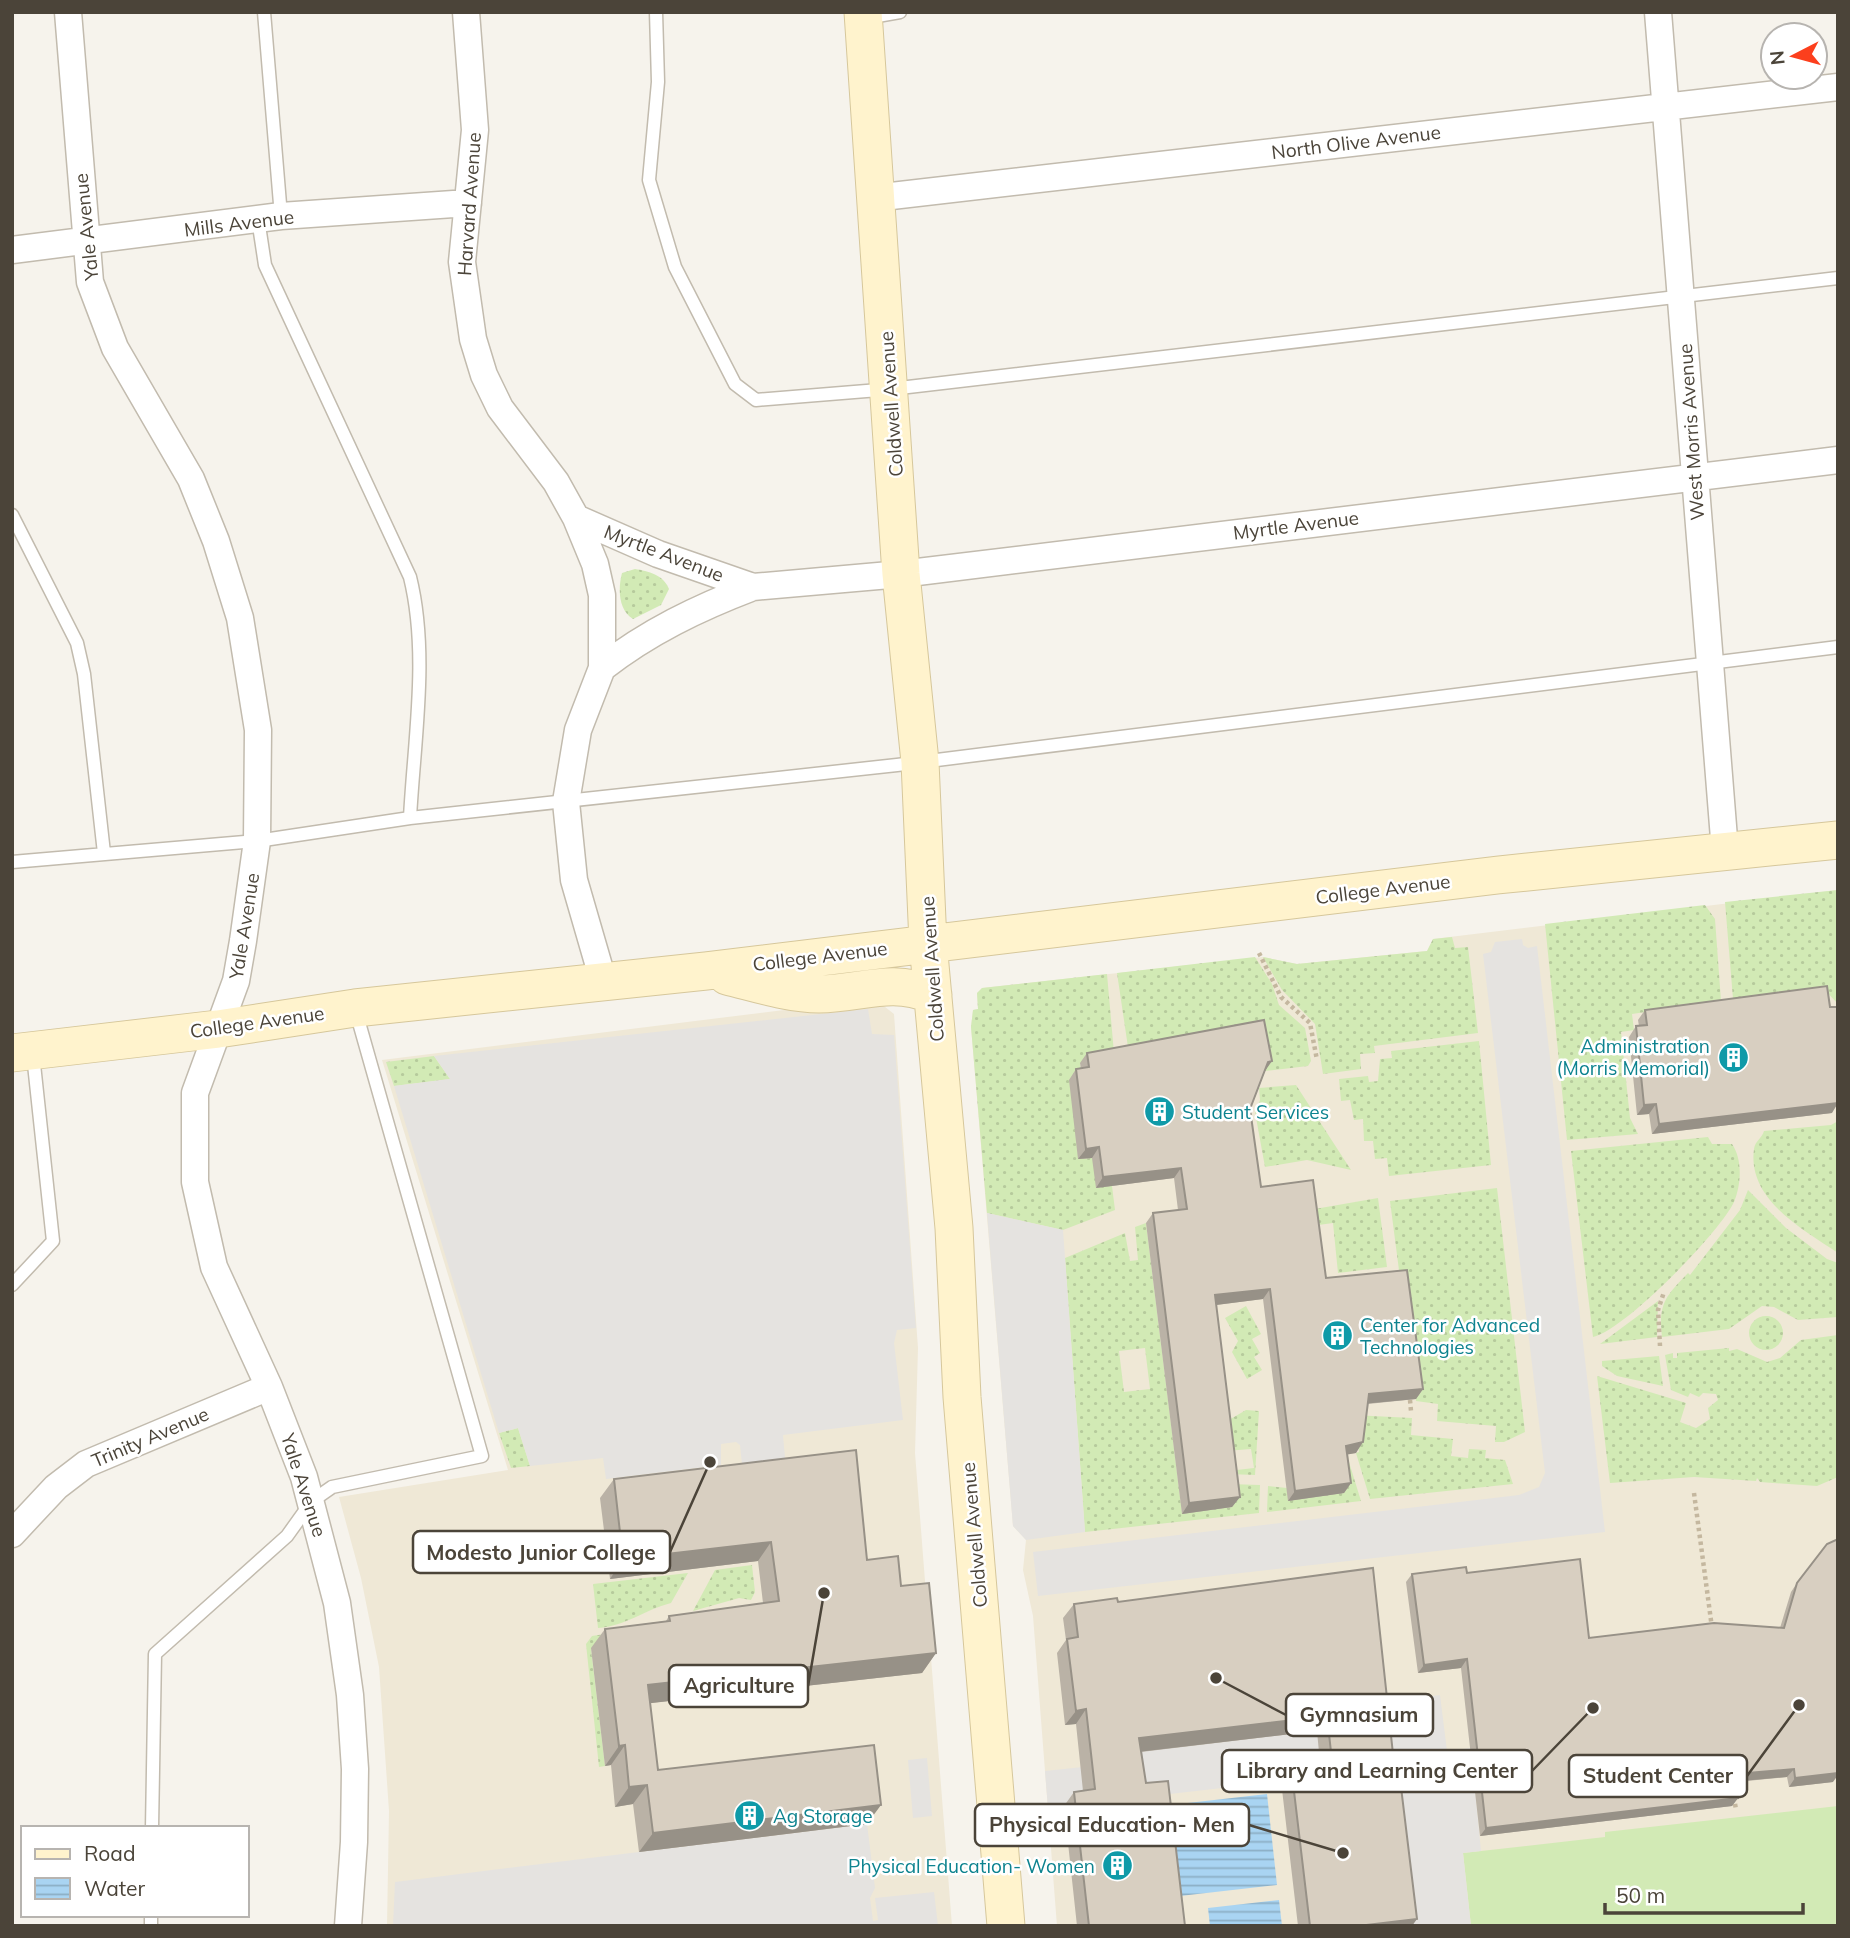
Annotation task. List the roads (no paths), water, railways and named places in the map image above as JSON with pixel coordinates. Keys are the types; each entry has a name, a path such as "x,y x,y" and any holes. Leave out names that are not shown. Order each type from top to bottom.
{"street":[{"name":"Yale Avenue","path":"68,12 90,282 115,348 191,480 216,541 240,618 258,730 257,841 236,981 195,1093 195,1182 201,1222 214,1267 269,1387 312,1501 337,1604 350,1695 354,1830 348,1926"},
{"name":"Harvard Avenue","path":"466,12 475,130 462,262 472,339 484,375 500,408 556,482 576,518 595,564 602,595 602,668 578,730 566,802 573,880 603,981"},
{"name":"West Morris Avenue","path":"1658,12 1725,851"},
{"name":"Coldwell Avenue","path":"864,15 874,198 891,389 901,574 920,762 928,943 954,1228 962,1396 1006,1926"},
{"name":"North Olive Avenue","path":"874,198 1838,87"},
{"name":"Mills Avenue","path":"12,250 86,243 269,218 468,203"},
{"name":"Myrtle Avenue","path":"602,668 635,642 699,608 753,587 901,574 1694,475 1838,460"},
{"name":"Myrtle Avenue","path":"576,518 658,554 753,587"},
{"name":"College Avenue","path":"23,1052 219,1029 355,1008 706,971 1484,876 1838,840"},
{"path":"706,971 819,994 893,985 911,986 933,995"},
{"name":"Trinity Avenue","path":"12,1534 56,1487 86,1464 269,1387"}],"lane":[{"path":"264,12 269,218 265,265 410,578 418,611 419,652 410,818"},
{"path":"656,12 658,82 649,180 675,267 735,384 756,400 891,389 1838,278"},
{"path":"864,15 900,12"},
{"path":"12,515 76,643 84,674 104,853"},
{"path":"12,862 257,841 410,818 920,762 1708,661 1838,647"},
{"path":"152,1826 155,1654 287,1536 312,1501 332,1487 482,1456 355,1008"},
{"path":"12,1285 53,1241 23,1052"}],"water":[{"path":"1267,1794 1277,1885 1180,1896 1170,1805"},
{"path":"1279,1900 1282,1926 1210,1926 1208,1908"}],"place":[{"name":"Administration (Morris Memorial)","path":"1733,1057"},
{"name":"Student Services","path":"1159,1112"},
{"name":"Center for Advanced Technologies","path":"1337,1336"},
{"name":"Modesto Junior College","path":"710,1462"},
{"name":"Agriculture","path":"824,1593"},
{"name":"Gymnasium","path":"1216,1678"},
{"name":"Student Center","path":"1799,1705"},
{"name":"Library and Learning Center","path":"1593,1708"},
{"name":"Ag Storage","path":"750,1816"},
{"name":"Physical Education- Men","path":"1343,1853"},
{"name":"Physical Education- Women","path":"1118,1866"}]}
